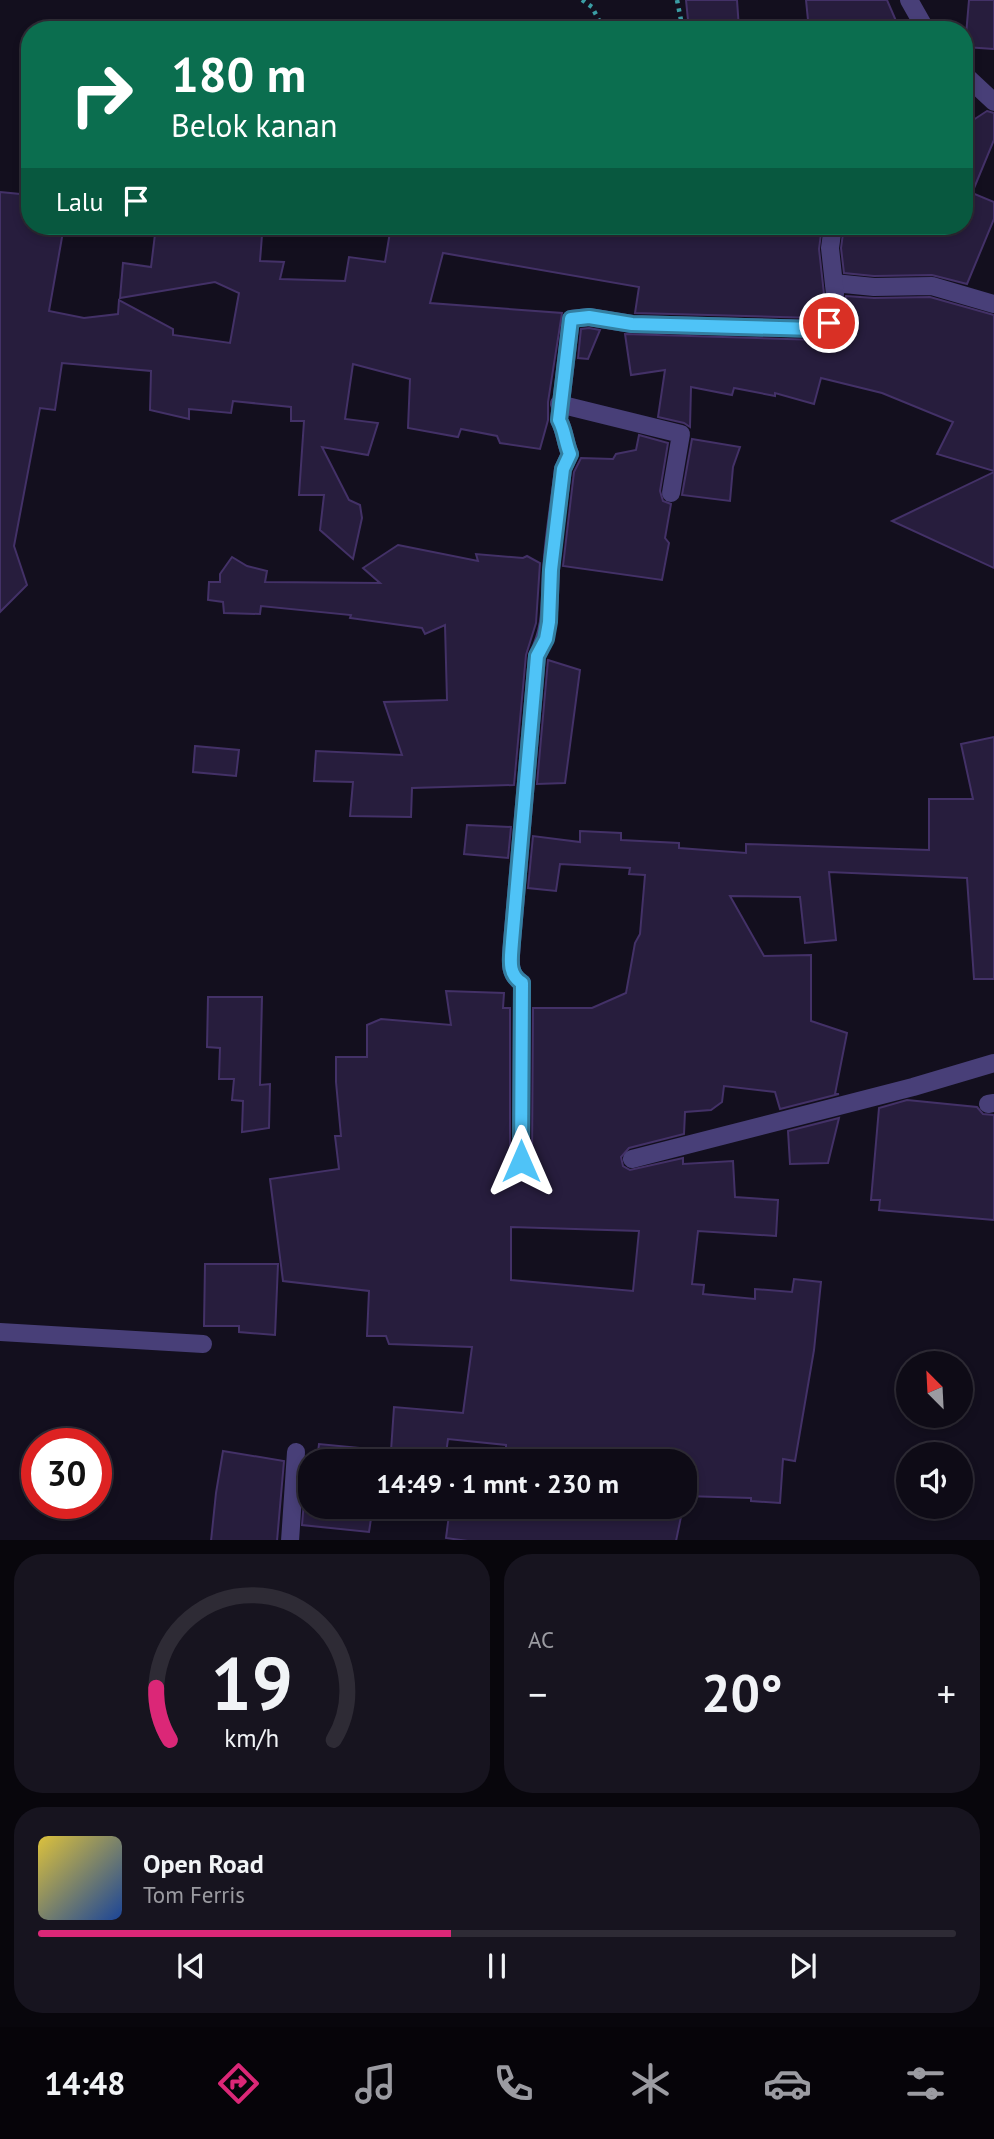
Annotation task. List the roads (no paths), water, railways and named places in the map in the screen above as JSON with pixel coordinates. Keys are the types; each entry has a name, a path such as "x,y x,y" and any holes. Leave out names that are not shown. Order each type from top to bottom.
{"street":[{"path":"909,0 921,21"},
{"path":"973,82 993,101"},
{"path":"521,1161 522,983 513,975 511,954 537,656 546,639 549,622 551,570 563,469 570,454 559,420 559,404 571,319 589,317 632,324 819,329 830,322 835,294 830,248 832,235"},
{"path":"834,283 874,287 932,286 994,304"},
{"path":"559,404 681,433 671,493"},
{"path":"632,1159 913,1087 994,1063"},
{"path":"0,1332 203,1343"},
{"path":"290,1540 296,1452"}]}
